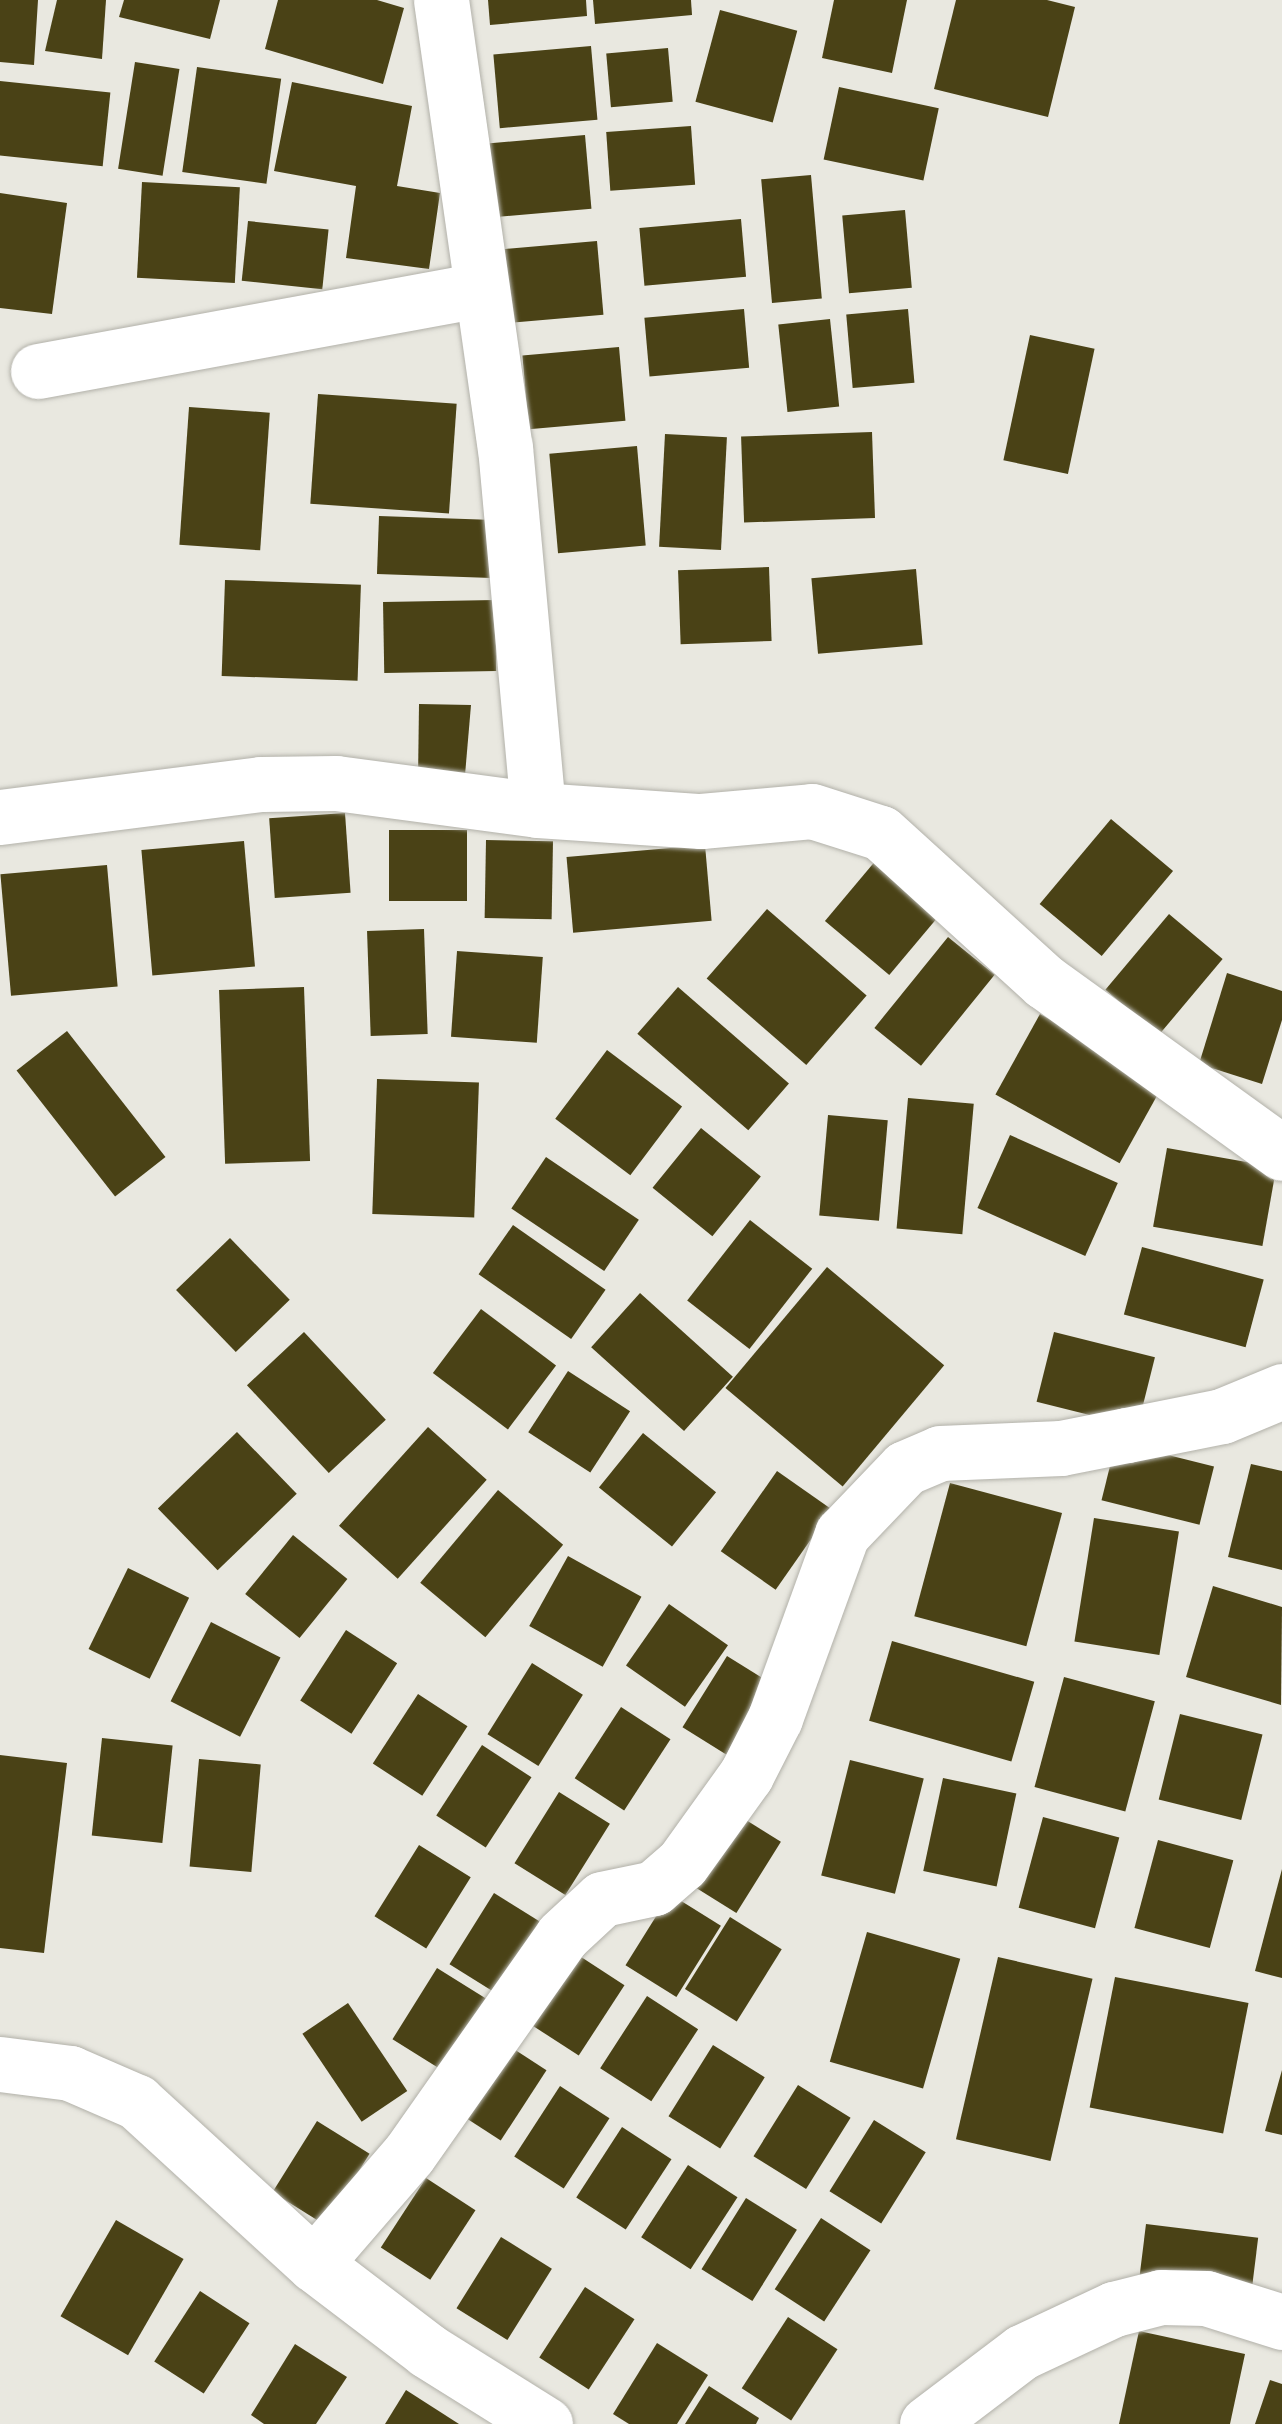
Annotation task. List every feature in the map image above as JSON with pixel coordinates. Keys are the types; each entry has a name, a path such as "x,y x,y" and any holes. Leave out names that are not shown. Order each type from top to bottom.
{"street":[{"path":"441,0 505,447 538,810"},
{"path":"38,371 480,290"},
{"path":"0,816 261,784 384,786 538,810 701,821 812,811 880,832 1045,982 1282,1152"},
{"path":"314,2264 409,2154 562,1936 602,1899 654,1888 682,1864 746,1775 776,1718 842,1534 904,1468 940,1453 1061,1448 1165,1428 1222,1416 1282,1391"},
{"path":"0,2064 70,2072 137,2102 314,2264 428,2351 545,2424"},
{"path":"927,2424 1022,2352 1114,2309 1161,2297 1206,2298 1282,2322"}],"building":[{"path":"0,0 38,0 34,65 0,62"},
{"path":"57,0 106,0 102,59 45,51"},
{"path":"124,0 220,0 210,39 119,17"},
{"path":"278,0 377,0 404,8 383,84 265,49"},
{"path":"488,0 586,0 587,16 490,25"},
{"path":"593,0 691,0 692,15 595,24"},
{"path":"834,0 907,0 892,73 822,58"},
{"path":"956,0 1047,0 1075,7 1048,117 934,89"},
{"path":"720,10 797,31 773,122 695,102"},
{"path":"591,46 597,120 500,128 493,55"},
{"path":"668,48 673,102 611,107 606,53"},
{"path":"135,62 179,69 163,176 118,169"},
{"path":"197,67 281,79 266,184 182,172"},
{"path":"0,81 110,93 103,166 0,155"},
{"path":"292,82 412,106 397,186 440,193 429,269 346,258 356,186 274,171"},
{"path":"839,87 939,108 923,181 824,159"},
{"path":"691,126 695,185 610,191 606,132"},
{"path":"585,135 591,209 494,217 487,144"},
{"path":"811,175 822,299 772,303 761,179"},
{"path":"142,182 240,187 235,283 137,278"},
{"path":"0,193 67,203 52,314 0,308"},
{"path":"905,210 912,288 849,293 842,215"},
{"path":"741,219 746,277 644,286 639,228"},
{"path":"248,221 329,229 322,289 242,281"},
{"path":"597,241 603,315 507,323 500,249"},
{"path":"744,309 749,368 650,376 644,318"},
{"path":"908,309 914,383 853,388 846,314"},
{"path":"830,319 839,407 787,412 778,324"},
{"path":"1030,335 1095,349 1068,474 1003,460"},
{"path":"619,347 625,421 529,429 522,355"},
{"path":"318,394 457,404 449,513 310,504"},
{"path":"189,407 270,413 260,550 179,545"},
{"path":"872,432 875,518 744,523 741,437"},
{"path":"665,434 727,437 721,550 659,547"},
{"path":"637,446 646,546 558,553 549,454"},
{"path":"379,516 494,520 492,578 377,574"},
{"path":"769,567 772,641 681,644 678,570"},
{"path":"916,569 923,645 818,654 811,578"},
{"path":"225,580 361,585 358,681 222,676"},
{"path":"495,600 496,671 384,673 383,602"},
{"path":"419,704 471,705 465,775 418,780"},
{"path":"345,813 351,893 275,898 269,818"},
{"path":"1111,819 1173,871 1102,956 1040,904"},
{"path":"389,830 467,830 467,901 389,901"},
{"path":"486,840 553,841 552,919 485,918"},
{"path":"244,841 255,967 152,975 141,850"},
{"path":"705,845 712,921 573,933 567,857"},
{"path":"877,859 941,913 889,975 825,921"},
{"path":"107,865 118,987 11,996 0,874"},
{"path":"767,909 867,996 806,1065 707,978"},
{"path":"1169,914 1223,959 1159,1035 1105,990"},
{"path":"424,929 428,1034 371,1036 367,931"},
{"path":"948,937 995,975 921,1066 874,1028"},
{"path":"457,951 543,957 537,1043 451,1037"},
{"path":"1227,973 1282,991 1282,1020 1262,1084 1199,1064"},
{"path":"304,987 310,1161 225,1164 219,990"},
{"path":"678,987 789,1083 748,1130 637,1034"},
{"path":"1040,1014 1164,1083 1120,1163 995,1094"},
{"path":"67,1031 166,1157 115,1196 17,1070"},
{"path":"607,1050 682,1107 630,1175 555,1119"},
{"path":"377,1079 479,1083 474,1217 372,1214"},
{"path":"908,1098 974,1104 962,1234 897,1229"},
{"path":"828,1115 888,1120 879,1221 819,1216"},
{"path":"701,1128 761,1176 712,1236 653,1188"},
{"path":"1010,1135 1118,1183 1085,1256 977,1208"},
{"path":"1167,1148 1276,1167 1262,1246 1153,1227"},
{"path":"546,1157 639,1220 604,1271 511,1208"},
{"path":"750,1220 812,1269 749,1349 687,1300"},
{"path":"513,1225 606,1290 571,1339 479,1274"},
{"path":"230,1238 290,1300 236,1352 176,1290"},
{"path":"1142,1247 1264,1280 1246,1347 1124,1315"},
{"path":"827,1267 944,1365 843,1486 725,1388"},
{"path":"640,1293 733,1377 684,1431 591,1347"},
{"path":"481,1309 556,1366 508,1429 433,1373"},
{"path":"304,1332 386,1420 329,1473 247,1385"},
{"path":"1054,1332 1155,1357 1137,1427 1037,1402"},
{"path":"568,1371 630,1411 590,1473 528,1432"},
{"path":"428,1427 487,1480 398,1579 339,1526"},
{"path":"237,1432 297,1494 218,1570 158,1508"},
{"path":"643,1433 716,1492 672,1547 599,1487"},
{"path":"1116,1442 1214,1466 1199,1525 1101,1500"},
{"path":"1251,1464 1282,1471 1282,1570 1228,1557"},
{"path":"777,1471 832,1509 776,1590 721,1551"},
{"path":"950,1483 1062,1513 1026,1646 914,1616"},
{"path":"498,1490 563,1545 485,1637 420,1583"},
{"path":"1094,1518 1179,1531 1159,1655 1074,1641"},
{"path":"293,1535 347,1579 300,1638 245,1594"},
{"path":"568,1556 641,1597 603,1667 529,1626"},
{"path":"128,1568 189,1598 150,1679 89,1649"},
{"path":"1213,1586 1282,1607 1281,1705 1186,1677"},
{"path":"669,1604 728,1645 685,1707 626,1665"},
{"path":"211,1622 280,1657 240,1737 171,1701"},
{"path":"346,1630 397,1663 351,1734 300,1700"},
{"path":"892,1641 1034,1682 1011,1762 869,1721"},
{"path":"727,1656 779,1688 734,1760 682,1727"},
{"path":"532,1663 583,1695 538,1766 487,1734"},
{"path":"1064,1677 1155,1701 1125,1811 1034,1787"},
{"path":"418,1694 467,1726 422,1796 373,1764"},
{"path":"621,1707 670,1739 624,1810 575,1778"},
{"path":"1180,1714 1262,1735 1241,1820 1159,1799"},
{"path":"102,1738 173,1745 162,1843 92,1835"},
{"path":"482,1745 531,1777 486,1848 436,1815"},
{"path":"0,1755 67,1763 44,1953 0,1948"},
{"path":"199,1759 261,1764 251,1872 190,1867"},
{"path":"850,1760 924,1778 895,1894 821,1875"},
{"path":"943,1778 1016,1794 997,1887 923,1871"},
{"path":"559,1792 610,1824 565,1895 514,1863"},
{"path":"730,1810 781,1842 736,1913 685,1881"},
{"path":"1043,1817 1119,1837 1095,1928 1019,1908"},
{"path":"1158,1840 1233,1860 1210,1948 1134,1928"},
{"path":"419,1845 471,1877 426,1949 374,1916"},
{"path":"1282,1869 1282,1978 1255,1971"},
{"path":"494,1893 546,1925 501,1997 449,1964"},
{"path":"670,1894 721,1926 676,1997 625,1965"},
{"path":"730,1917 782,1949 737,2021 685,1989"},
{"path":"867,1932 960,1959 923,2089 830,2062"},
{"path":"575,1953 624,1985 579,2056 529,2023"},
{"path":"998,1957 1093,1979 1050,2161 956,2139"},
{"path":"437,1968 488,2000 443,2071 392,2039"},
{"path":"1115,1977 1249,2003 1223,2134 1090,2108"},
{"path":"647,1996 698,2029 651,2101 600,2068"},
{"path":"348,2003 407,2091 362,2122 302,2034"},
{"path":"497,2038 546,2070 501,2141 451,2108"},
{"path":"713,2045 765,2077 720,2149 668,2116"},
{"path":"1282,2070 1282,2135 1265,2131"},
{"path":"798,2085 851,2118 806,2189 753,2156"},
{"path":"560,2086 609,2118 564,2189 514,2156"},
{"path":"874,2120 926,2152 881,2224 829,2191"},
{"path":"317,2121 370,2154 325,2225 272,2192"},
{"path":"622,2127 671,2159 626,2230 576,2197"},
{"path":"688,2165 737,2197 691,2269 641,2237"},
{"path":"426,2178 475,2210 430,2280 381,2248"},
{"path":"746,2198 797,2230 752,2301 701,2269"},
{"path":"821,2218 870,2250 824,2321 775,2289"},
{"path":"116,2220 184,2259 128,2355 60,2316"},
{"path":"1146,2224 1258,2238 1251,2292 1139,2279"},
{"path":"501,2237 552,2269 507,2340 456,2308"},
{"path":"585,2287 634,2319 589,2390 539,2357"},
{"path":"200,2291 249,2323 204,2394 154,2361"},
{"path":"788,2317 837,2349 791,2420 742,2388"},
{"path":"1139,2331 1245,2354 1230,2424 1119,2424"},
{"path":"657,2343 708,2375 677,2424 629,2424 613,2414"},
{"path":"295,2344 347,2377 316,2424 264,2424 251,2415"},
{"path":"1270,2380 1282,2384 1282,2424 1255,2424"},
{"path":"709,2386 759,2418 756,2424 685,2424"},
{"path":"406,2390 459,2424 385,2424"}]}
